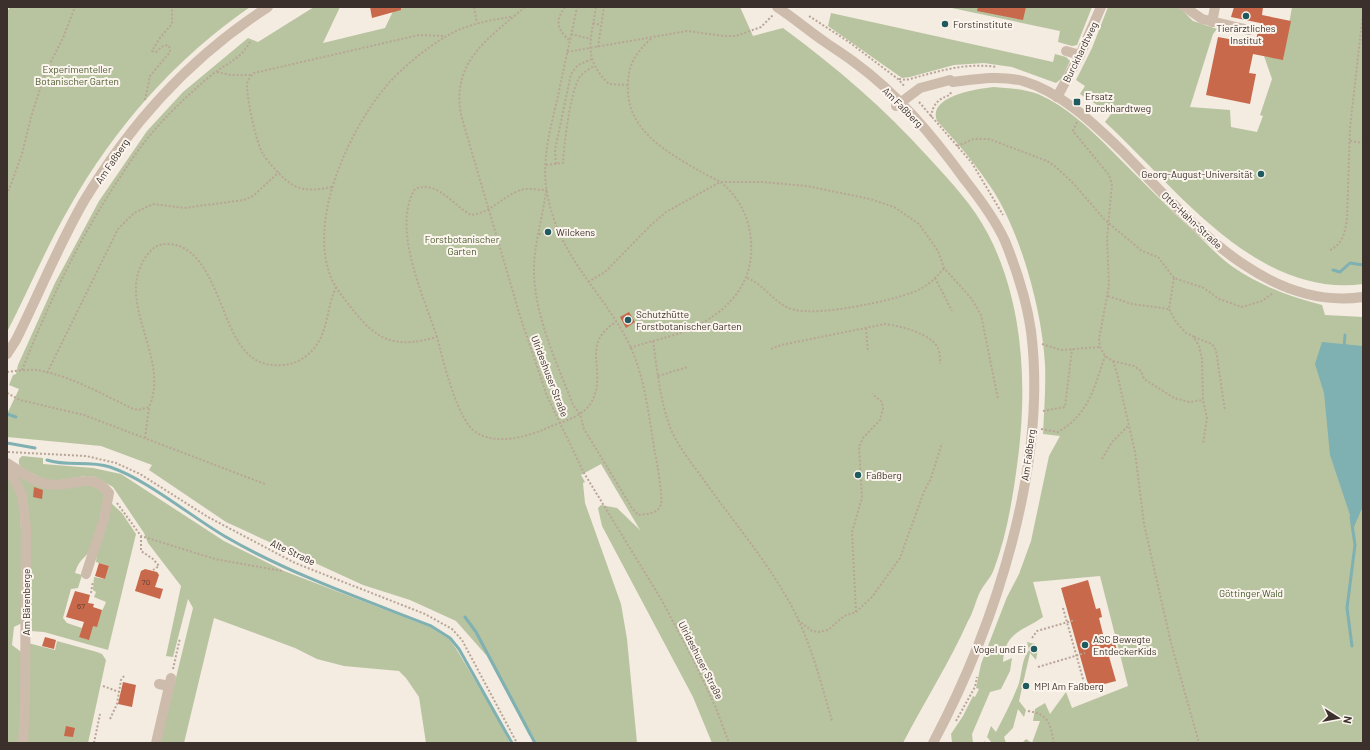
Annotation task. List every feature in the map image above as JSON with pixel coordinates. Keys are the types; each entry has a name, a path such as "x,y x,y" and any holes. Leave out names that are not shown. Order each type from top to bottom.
{"street":[{"name":"Am Faßberg","path":"7,354 16,340 60,246 84,201 131,133 176,80 217,43 268,7"},
{"name":"Burckhardtweg","path":"1057,97 1080,55 1101,7"},
{"path":"1185,7 1196,16 1212,22 1249,30"},
{"path":"1212,22 1215,7"},
{"name":"Am Faßberg","path":"779,8 840,53 900,106 941,155 958,169 985,206 1004,239 1016,274 1030,330 1034,387 1031,444 1015,529 1000,585 963,680 933,743"},
{"path":"1066,51 1080,55"},
{"name":"Otto-Hahn-Straße","path":"900,106 923,93 951,85 954,82 1002,78 1022,81 1057,97 1096,126 1206,234 1258,274 1283,286 1324,297 1363,297"},
{"path":"7,464 42,483 59,485 86,480 98,483 109,493 104,520 86,574"},
{"name":"Am Bärenberge","path":"7,464 22,495 25,518 26,655 23,743"},
{"path":"156,743 166,683"}],"path":[{"path":"7,196 22,154 31,117 44,76 63,38 75,7"},
{"path":"144,106 150,76 170,52 168,45 163,46 156,52 152,51 159,39 172,24 172,7"},
{"path":"474,7 477,24"},
{"name":"Ulrideshuser Straße","path":"525,7 488,38 469,60 463,72 458,93 461,115 536,368 559,423 584,473 657,592 716,708 729,743"},
{"path":"565,7 562,11 559,24 560,32 570,41"},
{"path":"546,190 560,237 588,282 616,322 630,348 643,382 651,421 662,504 655,512 638,515 632,508 584,429 580,414 572,405 543,328 534,275 546,190 546,165 551,125 577,7"},
{"path":"596,7 589,48 594,66 599,75 609,84 628,86"},
{"path":"598,47 604,7"},
{"path":"567,52 687,31 724,36 736,36 761,27 779,8"},
{"path":"1330,250 1337,247 1345,232 1350,142 1363,12"},
{"path":"806,14 849,42 898,79"},
{"path":"437,336 410,343 400,343 386,340 364,323 336,287 328,271 325,236 325,221 332,187 349,145 387,86 398,74 446,36 489,20 512,17"},
{"path":"593,23 601,25"},
{"path":"571,34 591,39"},
{"path":"216,72 230,75 251,75 296,62 419,35 446,36"},
{"path":"630,348 688,330 718,313 740,290 747,277 752,258 750,226 742,206 720,182 666,151 649,138 638,124 630,108 628,86 632,62 641,47 652,38"},
{"path":"22,370 40,325 103,202 149,136 172,109 216,72 243,54 252,40"},
{"path":"556,164 555,150 571,74 578,65 592,59"},
{"path":"546,165 563,163 567,125 580,78 594,66"},
{"path":"251,75 247,85 255,134 263,154 290,183 298,187 319,190 332,187"},
{"path":"954,82 950,95 937,102 934,106 931,117 972,163 1004,216"},
{"path":"1078,120 1073,131 1109,175 1112,185 1107,238 1108,296 1100,330 1100,347 1105,356 1113,361 1134,366 1141,371 1144,379 1178,400 1188,402 1203,400"},
{"path":"957,146 974,139 988,139 1047,161 1064,173 1109,222 1142,251 1158,257 1174,278 1204,288 1219,299 1242,307 1262,300 1283,286"},
{"path":"1350,142 1363,143"},
{"path":"47,373 118,229 126,219 144,207 153,204 184,208 244,200 253,196 279,172"},
{"path":"588,282 605,272 651,225 666,212 720,182 762,182 807,186 870,198 894,207 919,224 938,251 944,268 971,298 980,315 998,399"},
{"path":"546,190 518,191 489,210 480,214 471,214 442,193 430,187 423,186 415,189 411,196 406,219 409,245 456,402 465,419 476,433 489,437 519,437 533,435 580,414 588,408 596,392 598,370 595,354 597,342 602,333 616,322"},
{"path":"539,234 547,233 557,227"},
{"path":"145,438 149,407 153,397 155,385 154,371 138,309 136,290 138,274 144,259 153,248 163,244 174,244 184,248 195,258 212,283 242,346 256,361 270,366 286,365 298,362 312,351 319,341 331,298 336,287"},
{"path":"747,277 754,280 784,306 795,310 822,311 899,297 916,291 935,278 944,268"},
{"path":"935,278 952,311"},
{"path":"1174,278 1169,309 1176,322 1186,333 1212,344 1216,350 1225,411"},
{"path":"1108,296 1132,304 1169,309"},
{"path":"771,349 780,345 885,324 912,330 926,337 936,346 940,364"},
{"path":"866,328 868,352"},
{"path":"1193,336 1199,346 1202,359 1203,400 1207,418 1203,444"},
{"path":"653,341 658,376 670,426 680,446 740,530 754,546 792,607 810,650 832,721"},
{"path":"1040,350 1039,342 1055,349 1100,347"},
{"path":"1040,411 1065,407 1072,349"},
{"path":"1040,429 1058,432 1077,418 1087,406 1105,356"},
{"path":"1113,361 1135,452 1144,524 1171,643 1199,743"},
{"path":"658,376 688,367"},
{"path":"7,372 36,370 89,388 131,408 138,410 149,407"},
{"path":"7,393 20,400 84,415 265,484"},
{"path":"856,612 852,532 862,498 859,447 863,438 880,420 883,409 882,402 872,394"},
{"path":"1039,436 1040,423"},
{"path":"1102,459 1112,442 1129,425"},
{"path":"797,619 812,631 819,632 828,630 844,616 856,612 872,597 900,558 923,494 931,478 942,443"},
{"name":"Alte Straße","path":"7,452 86,456 116,463 140,474 208,517 295,563 393,600 438,620 452,629 462,640 517,743"},
{"path":"109,493 141,536 215,559 282,571"},
{"path":"141,536 141,551 159,566 153,570"},
{"path":"1062,608 1085,686"},
{"path":"1032,638 1037,631 1075,620"},
{"path":"166,683 180,638"},
{"path":"1038,667 1085,653"},
{"path":"953,727 974,687 977,673"},
{"path":"110,719 114,714 121,680 124,676"},
{"path":"103,686 119,692"},
{"path":"1028,711 1040,713 1046,718 1054,743"},
{"path":"94,743 100,714"}],"green space":[{"name":"Experimenteller Botanischer Garten","path":"10,7 250,7 196,49 148,97 126,123 106,150 69,208 7,332 7,12"},
{"name":"Forstbotanischer Garten","path":"314,7 340,7 323,43 385,28 395,7 740,7 753,36 783,28 841,73 895,122 961,194 976,213 988,234 1008,285 1015,312 1022,368 1019,450 1007,526 994,569 979,594 971,615 953,652 903,743 712,743 693,697 602,526 598,508 601,505 617,508 640,530 601,464 581,475 585,482 583,483 585,503 621,604 627,639 637,743 536,743 529,735 487,656 456,621 410,600 363,585 226,522 149,470 152,465 101,446 7,437 7,414 19,389 9,385 13,375 16,374 18,365 55,283 99,201 147,131 183,92 248,38 258,42"},
{"path":"947,7 1092,7 1077,45 1072,46 1058,42 1060,31"},
{"name":"Georg-August-Universität","path":"1108,7 1179,7 1193,21 1217,29 1213,34 1190,107 1230,110 1231,127 1257,132 1263,116 1260,115 1272,79 1264,56 1283,59 1292,7 1363,7 1363,284 1324,284 1287,274 1253,256 1220,233 1189,206 1105,122 1111,114 1080,94 1085,86 1076,80 1092,48"},
{"path":"831,13 1053,62 1055,54 1066,57 1070,61 1062,78 1056,83 1012,67 984,63 954,65 902,78 828,26"},
{"name":"Göttinger Wald","path":"993,87 1032,92 1048,99 1068,111 1094,133 1219,256 1244,274 1276,290 1322,305 1325,315 1363,317 1363,743 1032,743 1040,721 1033,721 1035,709 1045,703 1050,714 1066,692 1072,708 1128,686 1100,576 1033,582 1043,617 1016,634 1007,644 1003,662 1012,658 1010,671 1001,689 990,692 972,734 973,743 952,742 951,734 963,716 973,696 975,697 979,689 976,688 981,664 1007,597 1019,574 1031,541 1049,456 1060,436 1043,434 1045,364 1043,343 1035,298 1022,252 1004,210 988,182 967,155 937,121 936,112 939,105 946,100 955,95"},
{"path":"22,456 43,458 43,464 93,468 121,474 224,541 284,571 430,627 449,639 457,650 502,726 510,743 426,743 419,697 406,678 399,671 344,666 317,659 295,648 214,618 184,743 160,743 193,608 188,599 173,657 166,656 181,586 148,543 144,533 113,487 95,477 85,476 49,482 22,468 19,464 19,459"},
{"path":"13,469 27,478 82,482 104,491 102,511 96,536 89,552 77,568 75,573 82,575 78,588 71,589 63,618 67,623 82,628 79,637 95,621 106,602 94,597 96,592 93,590 94,577 105,579 109,566 96,562 97,552 111,503 122,513 136,534 108,650 44,632 30,631 28,549"},
{"path":"7,471 20,500 24,622 14,627 12,645 24,654 21,743 7,743"},
{"path":"57,641 97,652 102,654 106,660 88,743 25,743 28,643 55,650"},
{"path":"1027,642 1035,644 1038,649 1036,660 1030,653 1019,701 1026,710 1024,717 1018,709 1013,728 1004,737 1006,743 992,743 987,737 991,726 996,732 1014,696 1019,683 1022,666 1029,650"},
{"path":"1026,739 1032,743 1022,743"}],"water":[{"path":"1322,342 1363,346 1363,506 1354,527 1330,455 1324,393 1315,364"}],"building":[{"path":"370,7 401,7 401,10 372,18"},
{"path":"978,7 1026,7 1023,20 977,11"},
{"path":"1234,7 1263,7 1262,15 1291,21 1283,60 1253,54 1249,73 1256,74 1250,104 1206,95 1218,37 1255,44 1260,23 1231,17"},
{"name":"Schutzhütte Forstbotanischer Garten","path":"629,312 635,322 626,328 620,317"},
{"path":"34,487 43,490 42,499 33,497"},
{"path":"99,563 109,566 105,579 95,576"},
{"path":"145,569 157,572 159,575 155,587 163,589 160,599 135,591 141,571"},
{"path":"1088,580 1096,609 1100,608 1102,617 1099,618 1105,642 1114,640 1117,650 1108,653 1116,681 1089,688 1061,588"},
{"path":"75,591 90,595 88,603 94,604 93,607 102,610 97,627 93,626 89,640 79,637 84,622 66,617"},
{"path":"45,637 56,640 54,649 42,646"},
{"path":"123,682 136,685 132,707 118,704"},
{"path":"66,726 75,728 73,737 64,736"}],"waterway":[{"path":"1333,270 1340,272 1350,263 1363,265"},
{"path":"1344,347 1345,335"},
{"path":"7,414 16,417"},
{"path":"7,443 35,448"},
{"path":"47,460 62,463 102,465 124,473 154,489 226,537 275,563 431,626 450,638 459,649 512,743"},
{"path":"1351,517 1355,545 1347,608 1352,646"},
{"path":"465,617 476,632 535,743"}],"place":[{"name":"Tierärztliches Institut","path":"1246,16"},
{"name":"Forstinstitute","path":"945,24"},
{"name":"Ersatz Burckhardtweg","path":"1077,102"},
{"name":"Georg-August-Universität","path":"1261,174"},
{"name":"Wilckens","path":"548,232"},
{"name":"Schutzhütte Forstbotanischer Garten","path":"628,320"},
{"name":"Faßberg","path":"858,475"},
{"name":"ASC Bewegte EntdeckerKids","path":"1085,645"},
{"name":"Vogel und Ei","path":"1034,649"},
{"name":"MPI Am Faßberg","path":"1026,686"}]}
